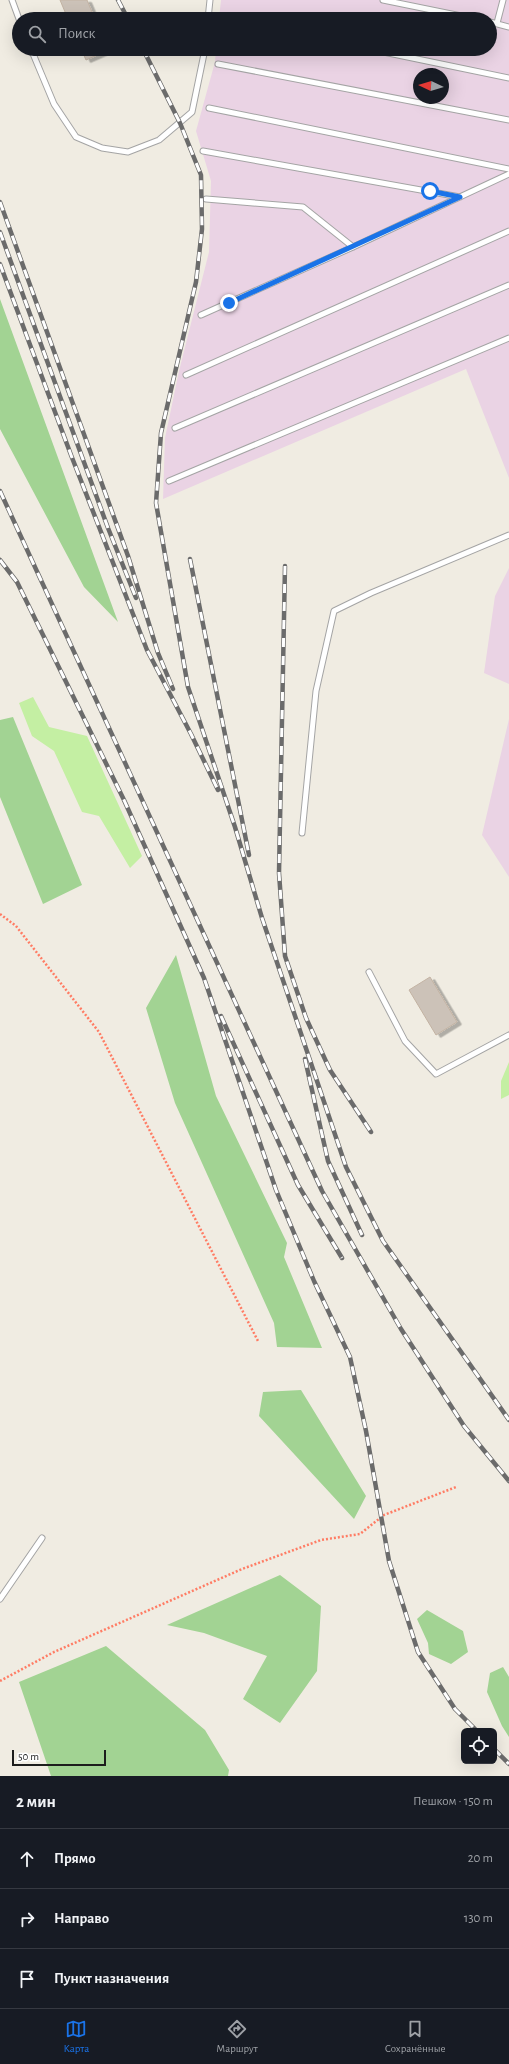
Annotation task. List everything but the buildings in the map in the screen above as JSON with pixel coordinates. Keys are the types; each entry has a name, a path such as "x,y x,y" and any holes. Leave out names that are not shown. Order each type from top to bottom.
{"lane":[{"path":"12,0 16,12"},
{"path":"209,12 210,0"},
{"path":"383,0 442,12"},
{"path":"503,0 497,23 509,27"},
{"path":"34,56 54,104 76,136 102,148 128,152 159,140 192,112 204,56"},
{"path":"403,56 509,78"},
{"path":"218,64 509,120"},
{"path":"209,108 509,169"},
{"path":"203,151 460,197"},
{"path":"201,315 353,247 509,174"},
{"path":"206,199 303,207 353,247"},
{"path":"186,375 509,231"},
{"path":"175,428 509,285"},
{"path":"169,481 509,338"},
{"path":"302,833 316,691 334,611 371,593 509,535"},
{"path":"369,972 405,1041 436,1074 509,1035"},
{"path":"0,1599 42,1538"}],"path":[{"path":"0,914 16,926 98,1032 258,1341"},
{"path":"0,1681 54,1652 242,1569 321,1540 360,1534 384,1515 456,1487"}],"shaded area":[{"path":"221,0 509,0 509,478 466,369 163,499 165,438 179,371 209,252 211,181 196,131 215,56 497,56 497,12 220,12"},
{"path":"509,568 509,684 484,673 495,596"},
{"path":"509,719 509,877 482,835"}],"green space":[{"path":"0,299 118,622 84,587 0,429"},
{"path":"33,697 49,727 87,736 142,856 130,868 99,816 82,812 54,751 32,736 19,703"},
{"path":"13,717 82,885 43,904 0,797 0,720"},
{"path":"176,955 216,1096 287,1243 284,1257 322,1348 277,1347 274,1323 175,1103 146,1008"},
{"path":"509,1062 509,1095 501,1099 501,1081"},
{"path":"301,1390 366,1496 354,1519 259,1416 263,1392"},
{"path":"280,1575 321,1606 317,1671 280,1723 243,1699 267,1656 204,1633 167,1625"},
{"path":"427,1610 463,1631 468,1652 451,1664 429,1654 428,1643 417,1619"},
{"path":"106,1646 205,1730 229,1770 228,1776 51,1776 19,1682"},
{"path":"503,1667 509,1677 509,1737 502,1726 487,1692 490,1673"}],"railway":[{"path":"118,0 124,12"},
{"path":"146,56 180,123 201,175 202,229 196,282 161,433 156,503 188,687 235,827 262,918 346,1167 383,1241 509,1420"},
{"path":"0,202 128,556 158,653 173,689"},
{"path":"0,232 108,528 136,598"},
{"path":"0,264 71,455 147,650 191,734 218,790"},
{"path":"0,491 322,1191 401,1329 464,1426 509,1481"},
{"path":"190,559 249,855"},
{"path":"0,560 17,582 124,800 204,978 276,1190 314,1281 350,1357 366,1431 389,1561 418,1652 455,1709 474,1728"},
{"path":"285,566 279,873 285,956 306,1018 330,1070 371,1132"},
{"path":"221,1016 298,1185 342,1258"},
{"path":"305,1059 328,1161 362,1235"},
{"path":"497,1752 509,1764"}],"route":[{"path":"229,303 460,197 430,191"}]}
